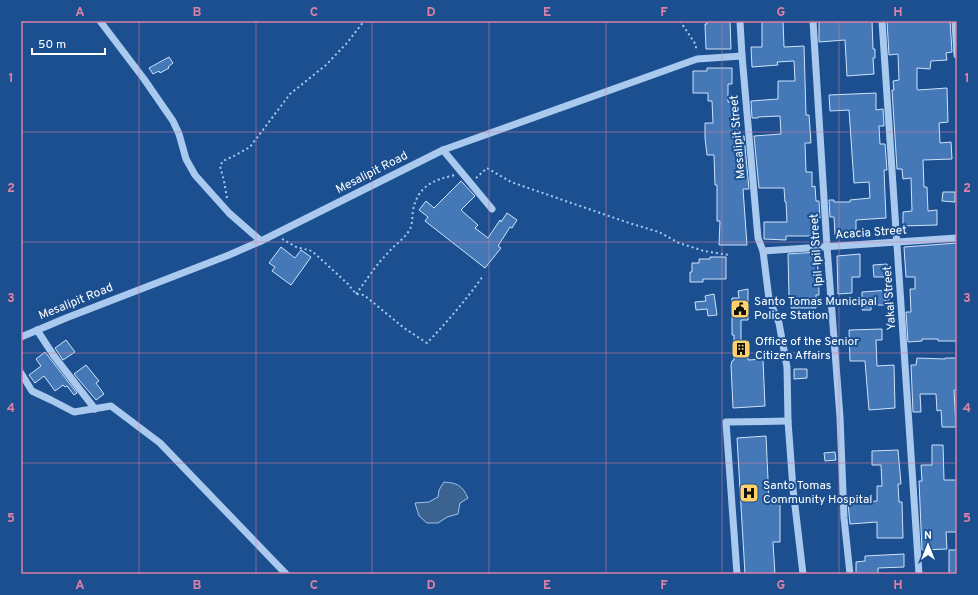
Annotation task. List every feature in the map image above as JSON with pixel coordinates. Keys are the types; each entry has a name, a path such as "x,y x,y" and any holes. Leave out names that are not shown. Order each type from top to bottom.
{"street":[{"path":"100,21 144,79 173,121 179,134 186,160 195,175 229,213 261,241"},
{"name":"Mesalipit Street","path":"740,21 758,238 763,251 769,299 779,323 787,367 788,421 793,489 803,574"},
{"name":"Ipil-Ipil Street","path":"813,21 827,247 840,417 844,518 850,574"},
{"name":"Yakal Street","path":"882,21 919,574"},
{"path":"955,21 957,55"},
{"name":"Mesalipit Road","path":"21,337 230,255 443,150 697,59 742,56"},
{"path":"443,150 492,209"},
{"name":"Acacia Street","path":"763,251 957,238"},
{"path":"37,330 54,356 95,409"},
{"path":"21,373 32,391 57,402 74,412 111,406 160,443 286,574"},
{"path":"737,574 726,422 788,421"}],"path":[{"path":"229,213 220,166 223,161 250,147 290,94 326,64 347,43 364,21"},
{"path":"680,21 696,45 697,59"},
{"path":"470,183 487,168 511,182 629,223 660,232 679,243 729,255"},
{"path":"356,294 384,256 405,236 410,229 414,209 420,193 426,185 434,181 462,174"},
{"path":"277,233 283,240 296,247 312,251 348,284 356,294 364,295 404,328 427,343 467,299 483,276"}],"water":[{"path":"444,482 452,483 461,487 468,498 460,503 458,514 447,517 438,523 427,523 419,516 415,503 429,502 438,497 439,490"}],"building":[{"path":"707,21 730,21 731,49 706,49 705,24 707,24"},
{"path":"762,21 783,21 784,47 804,46 806,115 809,115 811,143 805,143 806,172 812,172 812,187 815,186 816,201 819,201 820,218 816,218 816,236 786,236 786,240 764,239 764,222 787,222 786,202 784,188 759,188 754,136 781,134 780,116 752,118 751,101 778,99 778,81 795,81 794,61 777,62 778,65 752,67 751,47 762,47"},
{"path":"819,21 872,21 873,49 875,49 875,58 873,58 874,74 847,76 845,40 819,42"},
{"path":"887,21 950,21 952,52 946,53 947,60 931,61 930,69 917,68 918,90 947,88 948,122 939,123 940,143 951,142 952,159 923,160 924,187 927,187 928,211 937,210 937,225 903,226 903,212 912,211 911,178 903,179 902,169 897,169 892,90 894,90 893,81 899,80 898,54 889,55"},
{"path":"169,57 173,63 168,67 169,68 160,73 159,71 153,74 149,68"},
{"path":"707,68 732,68 732,84 728,84 728,102 733,102 734,120 738,120 739,137 744,136 749,189 743,189 747,245 719,245 720,221 717,221 717,185 715,185 714,155 707,155 705,138 705,123 713,123 712,101 708,101 708,93 693,93 693,71 707,71"},
{"path":"876,93 876,110 883,109 884,126 879,126 880,144 885,144 887,170 884,170 886,218 856,220 856,235 835,235 834,217 830,217 829,200 834,200 834,202 850,202 850,200 870,198 869,182 854,183 849,110 830,111 829,95"},
{"path":"461,181 475,196 461,210 478,225 475,228 488,238 500,220 501,222 507,213 517,220 512,228 510,227 498,246 501,248 485,268 425,221 428,217 419,210 426,201 434,208"},
{"path":"943,192 955,192 955,202 942,201"},
{"path":"957,243 957,341 922,339 922,341 908,342 906,312 911,312 910,289 915,289 915,277 906,277 904,247"},
{"path":"281,247 295,258 301,250 311,257 291,285 272,271 275,267 269,263"},
{"path":"818,252 819,295 816,295 816,308 791,308 791,296 789,296 788,254"},
{"path":"860,254 860,277 852,277 852,293 838,294 837,256"},
{"path":"710,257 726,257 726,279 703,279 703,282 690,282 692,263 699,263 699,259 710,259"},
{"path":"887,264 888,277 874,277 873,265"},
{"path":"748,289 748,320 741,320 741,342 748,342 748,360 763,359 765,406 733,408 731,365 732,361 734,360 734,335 732,335 732,298 739,298 738,291"},
{"path":"889,290 889,300 885,300 885,305 871,305 871,310 862,310 862,292"},
{"path":"714,294 717,315 708,316 707,309 696,310 695,302 706,301 705,296"},
{"path":"882,329 882,340 876,340 877,366 894,365 895,408 869,410 865,361 850,361 849,330"},
{"path":"66,340 75,352 63,360 55,348"},
{"path":"45,352 77,393 74,395 67,386 65,387 63,385 55,391 44,376 35,383 29,375 41,366 36,359"},
{"path":"917,358 957,358 957,390 954,390 956,427 942,427 941,410 937,411 936,394 920,394 921,412 913,412 911,365 916,365"},
{"path":"86,365 99,381 96,383 104,394 96,400 74,374"},
{"path":"794,369 807,369 807,378 794,379"},
{"name":"Santo Tomas Community Hospital","path":"766,436 769,501 780,501 780,542 773,542 775,574 745,574 737,438"},
{"path":"932,445 943,445 944,480 957,480 957,532 946,532 947,549 922,550 919,481 922,481 921,465 932,465"},
{"path":"898,450 901,484 898,484 899,502 902,502 903,538 877,538 877,522 850,524 848,503 877,501 877,486 882,486 881,465 872,465 872,451"},
{"path":"835,452 836,460 825,461 824,453"},
{"path":"949,550 957,550 957,574 949,574"},
{"path":"904,554 904,567 878,568 878,574 856,574 856,562 865,561 865,556"}],"place":[{"name":"Santo Tomas Municipal Police Station","path":"740,309"},
{"name":"Office of the Senior Citizen Affairs","path":"741,349"},
{"name":"Santo Tomas Community Hospital","path":"749,493"}]}
